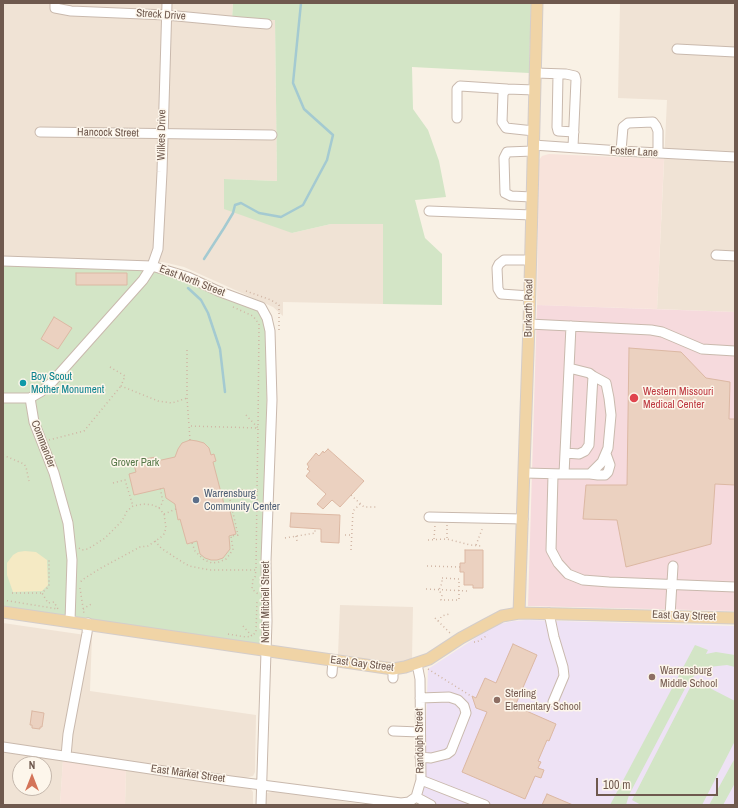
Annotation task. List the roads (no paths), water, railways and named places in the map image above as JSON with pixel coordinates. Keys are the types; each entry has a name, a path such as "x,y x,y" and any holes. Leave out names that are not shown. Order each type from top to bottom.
{"main road":[{"name":"Burkarth Road","path":"519,613 538,3"},
{"name":"East Gay Street","path":"3,612 70,620 85,618 266,650 333,660 393,674 434,657 458,640 502,616 519,613 735,618"}],"street":[{"name":"Wilkes Drive","path":"152,266 158,249 167,3"},
{"name":"Streck Drive","path":"55,5 71,11 166,15 267,24"},
{"path":"677,49 735,52"},
{"path":"535,73 558,75 566,74 574,76 576,80 574,147"},
{"path":"558,75 558,131 574,132"},
{"path":"457,118 457,89 460,86 535,90"},
{"path":"507,89 503,94 502,122 506,128 534,131"},
{"path":"621,151 623,127 628,123 653,122 658,131 658,153"},
{"name":"Hancock Street","path":"40,132 272,135"},
{"name":"Foster Lane","path":"532,197 511,196 505,193 504,158 507,152 533,148 574,147 735,157"},
{"path":"429,211 532,215"},
{"path":"716,255 735,256"},
{"path":"530,296 501,294 498,289 497,268 504,260 531,260"},
{"name":"East North Street","path":"3,261 152,266 188,277 218,291 261,307 267,318 270,331 272,400"},
{"path":"3,398 30,398 42,391 52,382 144,280 152,266"},
{"path":"529,324 651,330 662,332 702,349 735,351"},
{"path":"564,474 571,326"},
{"path":"524,473 590,474 602,462 606,454 608,448 611,415 610,398 606,383 589,373 569,368"},
{"path":"565,453 579,454 585,451 589,445 594,376"},
{"name":"Commander","path":"30,398 34,422 54,473 68,523 72,560 70,620"},
{"name":"North Mitchell Street","path":"262,805 266,650 266,561 272,400"},
{"path":"553,474 551,550 558,563 568,574 583,580 735,587"},
{"path":"432,520 523,519"},
{"path":"670,616 673,566"},
{"path":"549,613 564,676 553,702"},
{"path":"66,756 68,734 87,633 85,618"},
{"path":"332,673 333,660"},
{"name":"Randolph Street","path":"415,801 421,780 420,679 417,664"},
{"path":"420,698 449,697 458,700 464,706 466,713 451,751 447,754 431,758 420,757"},
{"path":"393,731 420,732"},
{"name":"East Market Street","path":"3,747 263,784 372,802"},
{"path":"421,780 485,805"},
{"path":"372,802 401,804 415,801 432,805"}],"waterway":[{"path":"204,259 233,213 235,205 241,203 259,213 281,217 303,205 327,160 333,135 304,109 293,83 301,3"},
{"path":"188,288 201,300 208,313 220,349 225,392"}],"place":[{"name":"Boy Scout Mother Monument","path":"23,383"},
{"name":"Western Missouri Medical Center","path":"634,398"},
{"name":"Warrensburg Community Center","path":"196,500"},
{"name":"Warrensburg Middle School","path":"652,677"},
{"name":"Sterling Elementary School","path":"497,700"}],"park label":[{"name":"Grover Park","path":"135,463"}]}
